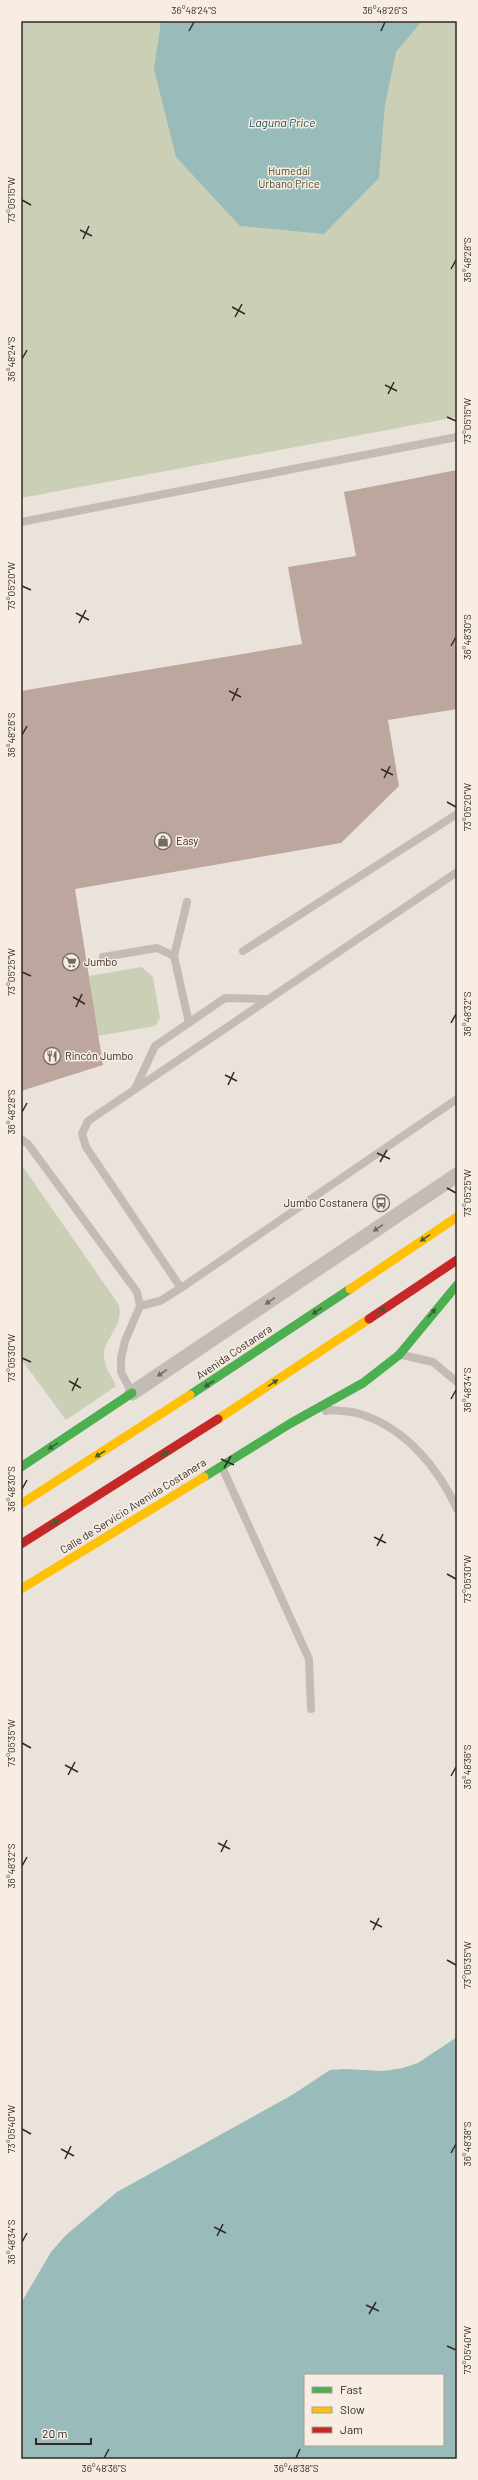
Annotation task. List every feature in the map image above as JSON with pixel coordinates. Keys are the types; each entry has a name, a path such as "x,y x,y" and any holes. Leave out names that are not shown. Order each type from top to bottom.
{"main road":[{"name":"Avenida Costanera","path":"21,1504 217,1379 457,1216"},
{"path":"21,1544 194,1435 457,1260"},
{"name":"Calle de Servicio Avenida Costanera","path":"21,1589 291,1423 362,1383 399,1355 457,1285"},
{"path":"21,1467 132,1393"}],"street":[{"path":"132,1393 457,1175"}],"lane":[{"path":"21,522 457,437"},
{"path":"243,951 457,814"},
{"path":"181,1288 86,1147 82,1134 88,1121 457,872"},
{"path":"187,902 174,956 189,1023"},
{"path":"103,957 157,948 174,956"},
{"path":"135,1090 155,1046 225,998 268,999"},
{"path":"140,1306 160,1301 181,1288 457,1099"},
{"path":"21,1139 28,1144 137,1292 140,1306 125,1341 121,1358 122,1372 132,1393"},
{"path":"399,1355 433,1362 457,1382"},
{"path":"291,1423 330,1410 363,1415 392,1430 423,1454 450,1495 457,1510"},
{"path":"222,1466 309,1659 311,1709"}],"green space":[{"name":"Humedal Urbano Price","path":"21,21 457,21 457,417 21,498"},
{"path":"142,967 153,977 160,1018 155,1026 98,1036 89,976"},
{"path":"21,1164 119,1305 120,1313 116,1327 104,1351 107,1369 116,1386 66,1420 21,1359"}],"water":[{"name":"Laguna Price","path":"161,21 422,21 396,52 385,105 379,178 324,234 240,226 176,157 154,69"},
{"path":"457,2037 457,2459 21,2459 21,2303 51,2252 66,2235 117,2192 292,2095 330,2070 344,2069 383,2071 403,2068 418,2063"}],"building":[{"path":"457,470 457,709 388,720 399,786 341,843 75,889 103,1065 21,1091 21,691 302,644 288,567 356,556 344,492"}],"traffic: fast":[{"path":"399,1355 457,1285"},
{"path":"190,1395 350,1289"},
{"path":"204,1477 291,1423 363,1383 399,1355"},
{"path":"21,1467 132,1393"}],"traffic: slow":[{"path":"350,1289 457,1217"},
{"path":"218,1419 369,1319"},
{"path":"21,1504 190,1395"},
{"path":"21,1589 204,1477"}],"traffic: jam":[{"path":"369,1319 457,1260"},
{"path":"21,1544 218,1419"}],"place":[{"name":"Easy","path":"163,841"},
{"name":"Jumbo","path":"71,962"},
{"name":"Rincón Jumbo","path":"52,1056"},
{"name":"Jumbo Costanera","path":"381,1203"}]}
